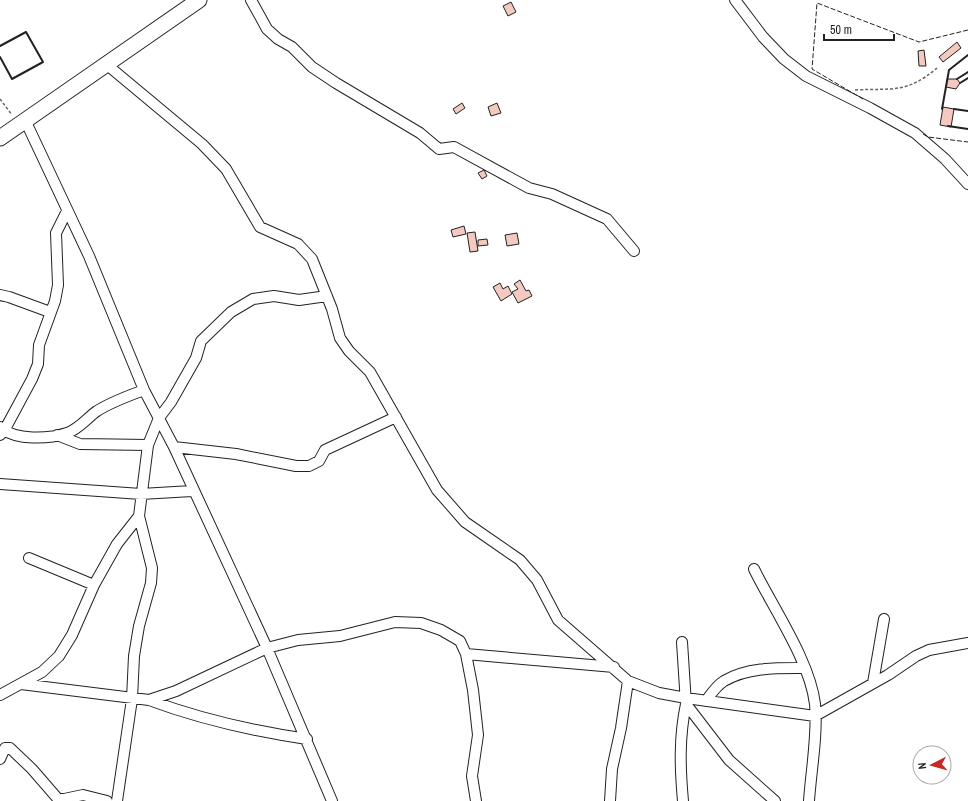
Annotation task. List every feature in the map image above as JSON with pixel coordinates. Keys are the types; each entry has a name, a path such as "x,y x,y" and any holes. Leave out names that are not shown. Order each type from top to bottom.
{"highway":[{"path":"0,138 198,0"}],"street":[{"path":"251,0 267,28 278,39 292,46 312,67 336,83 420,133 439,149 454,147 529,188 552,194 607,218 634,251"},
{"path":"735,0 764,39 784,59 806,76 915,134 945,159 968,184"},
{"path":"106,64 202,144 226,169 260,227 298,244 312,259 327,296 340,338 349,352 370,372 437,490 465,522 520,560 537,580 558,620 628,681 658,693 686,701 706,701 815,716 929,650 968,643"},
{"path":"22,122 90,256 117,327 144,390 174,447 192,491 267,648 307,739 332,801"},
{"path":"67,211 59,225 55,238 58,285 39,345 38,364 32,378 1,431 28,438 67,433 75,430 97,411 144,390"},
{"path":"0,296 9,297 50,312"},
{"path":"117,801 132,699 134,656 139,626 151,583 152,568 139,516 148,445 159,418 196,358 201,341 231,312 253,299 274,296 299,300 327,296"},
{"path":"174,447 236,454 296,466 309,466 319,461 325,450 396,416"},
{"path":"57,435 80,444 148,445"},
{"path":"0,484 141,494 192,491"},
{"path":"0,694 42,672 59,656 72,636 94,585 117,544 139,516"},
{"path":"29,558 94,585"},
{"path":"754,569 767,597 790,636 804,668 815,703 809,801"},
{"path":"873,683 884,619"},
{"path":"149,700 176,691 267,648 298,640 340,636 394,622 421,623 441,630 460,641 466,654 473,690 478,735 472,776 476,801"},
{"path":"682,642 686,701 680,736 680,761 684,801"},
{"path":"466,654 614,668"},
{"path":"706,701 715,688 724,681 736,676 771,668 804,668"},
{"path":"610,801 612,769 621,728 628,681"},
{"path":"21,684 149,700 203,718 274,734 307,739"},
{"path":"686,701 729,760 775,801"},
{"path":"0,758 5,748 10,748 32,769 55,797 60,800 82,795 90,795 106,801"}],"path":[{"path":"842,94 855,90 908,87 923,80 937,68"},
{"path":"0,99 22,122"}],"building":[{"path":"511,2 516,12 508,16 503,6"},
{"path":"957,42 961,48 943,62 939,57"},
{"path":"924,50 926,66 919,66 918,51"},
{"path":"947,79 957,79 960,83 956,89 946,87"},
{"path":"462,103 465,108 456,114 453,109"},
{"path":"497,103 501,113 491,116 488,107"},
{"path":"943,107 954,109 951,127 940,125"},
{"path":"484,170 487,176 482,179 478,173"},
{"path":"464,226 466,234 453,237 451,230"},
{"path":"475,232 478,251 470,252 467,233"},
{"path":"517,233 519,244 507,246 505,235"},
{"path":"487,239 488,245 478,246 478,240"},
{"path":"520,280 526,291 529,290 532,296 518,303 512,292 518,289 514,284"},
{"path":"500,283 503,289 508,286 512,294 501,301 493,287"}],"fence":[{"path":"863,99 812,69 817,3 919,42 968,30"},
{"path":"923,134 928,137 968,142"}],"wall":[{"path":"0,46 26,32 43,62 12,79 0,57"},
{"path":"942,109 949,70 968,55"},
{"path":"957,79 968,72"},
{"path":"960,83 968,78"},
{"path":"954,109 968,111"},
{"path":"948,126 968,129"}]}
